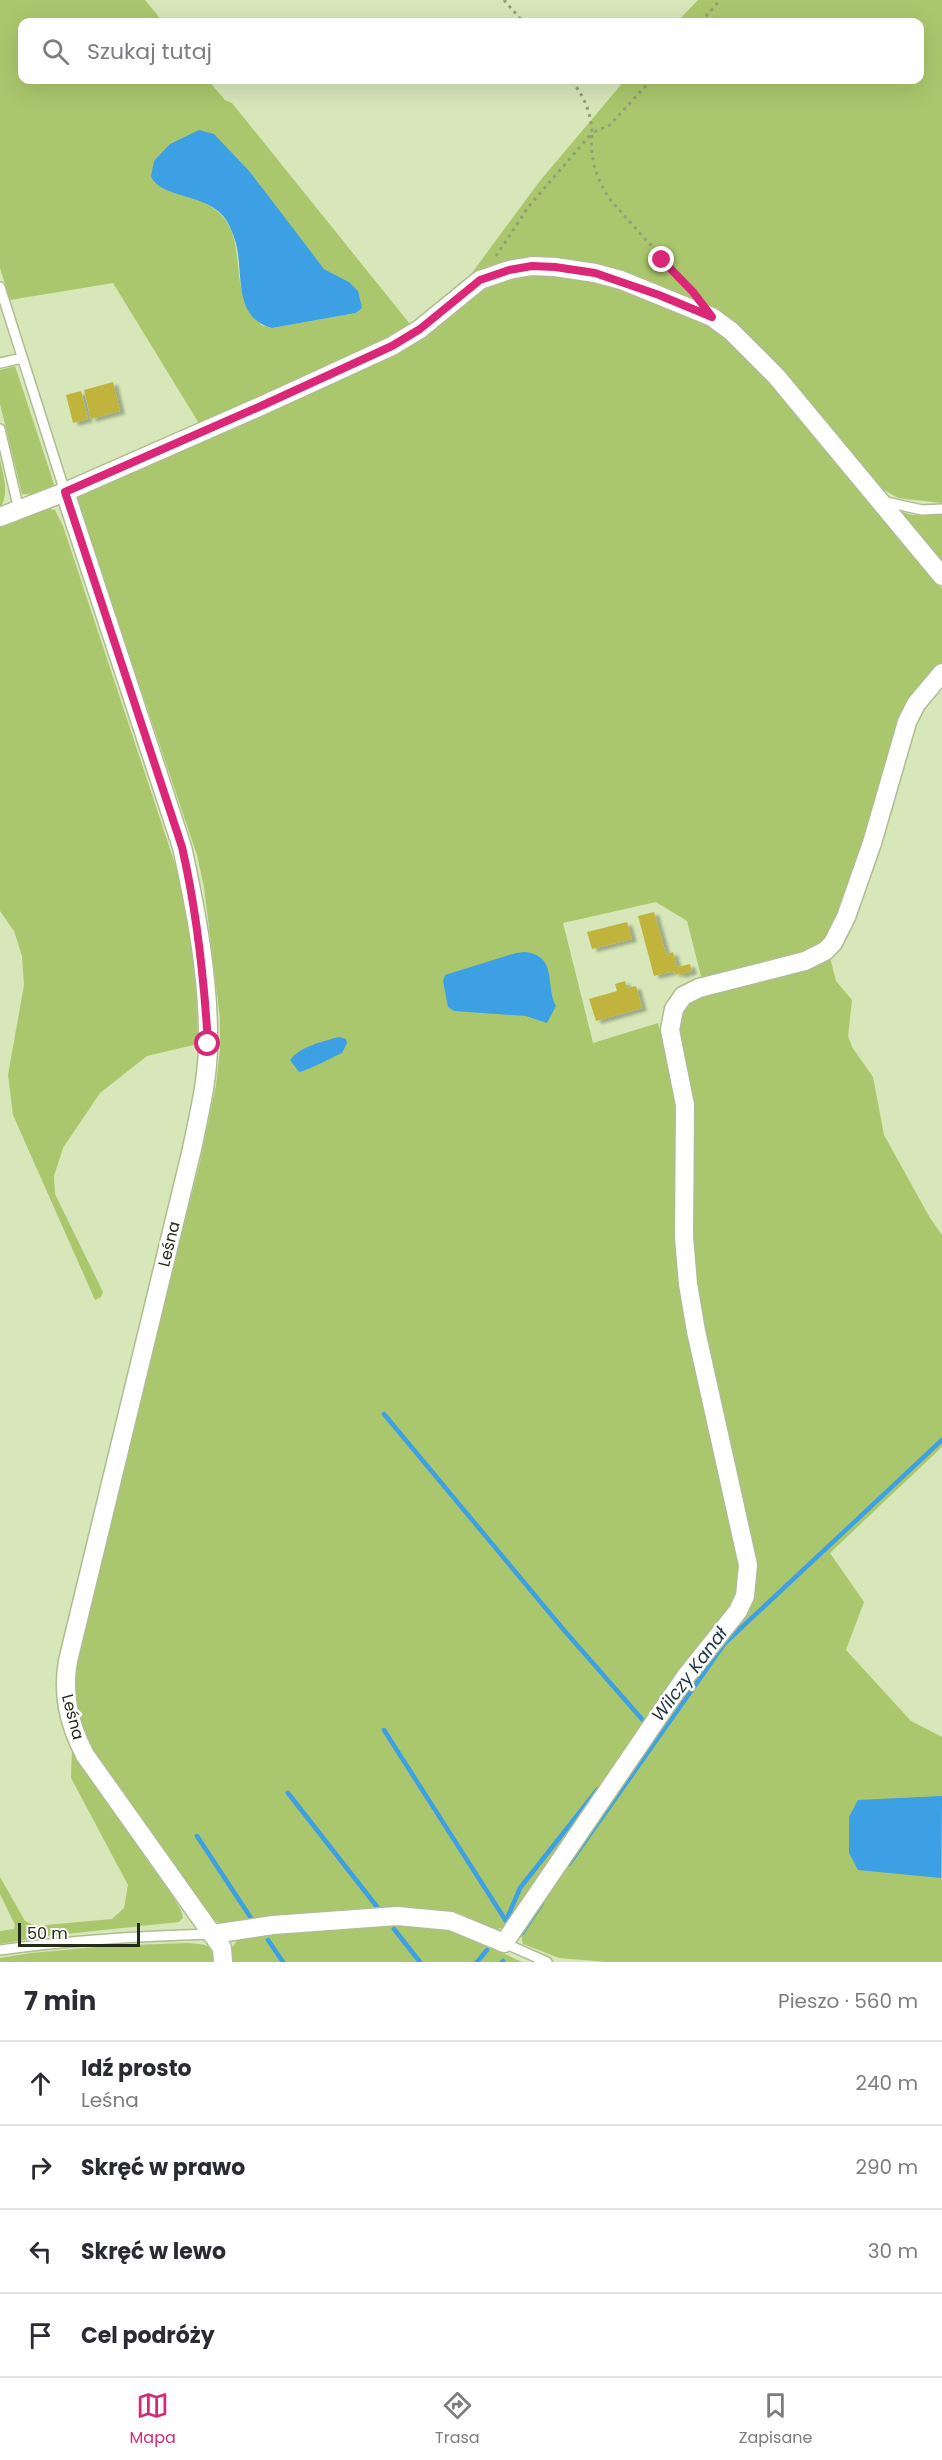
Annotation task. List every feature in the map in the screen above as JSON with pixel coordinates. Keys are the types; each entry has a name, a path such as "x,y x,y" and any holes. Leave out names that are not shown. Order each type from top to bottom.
{"street":[{"path":"0,517 65,492 392,346 428,323 480,280 509,270 532,266 575,269 621,280 712,317 731,331 776,376 942,576"},
{"name":"Leśna","path":"65,492 182,847 192,893 204,976 208,1044 204,1093 192,1149 68,1661 64,1682 66,1703 74,1733 85,1755 222,1948 223,1962"},
{"path":"213,1935 273,1925 397,1916 451,1921 504,1943 686,1676 738,1611 745,1596 748,1565 696,1331 688,1284 684,1237 685,1105 670,1030 674,1009 683,996 699,988 805,961 825,951 833,943 846,917 872,843 908,722 916,704 942,673"}],"lane":[{"path":"0,286 65,492"},
{"path":"0,363 22,358"},
{"path":"0,429 19,510"},
{"path":"878,499 908,508 942,509"},
{"path":"0,1950 100,1939 213,1935"},
{"path":"504,1943 547,1962"}],"path":[{"path":"504,0 520,18"},
{"path":"704,18 720,0"},
{"path":"574,84 590,113 592,162 601,186 628,223 693,292"},
{"path":"480,280 529,206 592,133 610,125 647,84"}],"green space":[{"path":"0,0 145,0 160,18 18,18 18,84 211,84 225,100 232,103 410,324 200,425 113,283 10,300 0,268","holes":["250,172 314,259 324,269 349,282 362,308 356,313 272,328 261,325 242,293 236,246 230,227 224,218 209,205 168,190 153,181"]},
{"path":"698,0 942,0 942,503 898,498 869,481 714,310 678,293 584,261 520,261 469,277 539,182 622,84 924,84 924,18 681,18"},
{"path":"549,271 622,286 715,328 747,356 938,582 942,589 942,661 869,835 830,936 812,951 702,980 687,921 656,902 563,923 593,1043 658,1023 680,1110 677,1211 737,1540 740,1583 734,1604 505,1927 494,1930 434,1910 220,1924 213,1919 97,1760 84,1735 74,1698 76,1657 200,1162 216,1085 220,1049 220,1018 204,887 197,855 76,497 411,342 496,282 507,277"},
{"path":"15,366 54,484 52,489 37,495 22,494 0,404 0,370"},
{"path":"0,459 5,497 0,508"},
{"path":"43,508 55,510 63,526 178,873 190,935 196,991 198,1044 147,1056 100,1093 63,1148 54,1176 55,1194 103,1292 101,1297 95,1300 13,1115 8,1075 24,985 22,956 14,931 0,911 0,525"},
{"path":"893,509 912,515 942,515 942,565"},
{"path":"829,953 836,981 852,1000 848,1036 852,1047 873,1077 884,1135 930,1218 942,1235 942,1447 830,1553 864,1602 846,1650 911,1721 942,1737 942,1962 607,1962 559,1958 523,1944 520,1931 659,1724 748,1606 694,1279 679,1027 687,1008 702,995 757,974"},
{"path":"72,1749 163,1880 181,1910 183,1918 179,1922 47,1936 0,1944 0,1931 14,1929 15,1925 0,1894 0,1877 25,1921 35,1926 112,1919 124,1908 128,1885 71,1778"},
{"path":"407,1925 457,1932 522,1962 229,1962 234,1944 249,1935"},
{"path":"187,1943 207,1946 212,1951 216,1962 0,1962 0,1958 31,1953 107,1946"}],"water":[{"path":"199,130 214,134 250,172 324,269 349,282 358,291 362,308 356,313 272,328 252,317 243,298 237,246 228,223 210,206 165,189 156,184 151,176 154,161 170,144"},
{"path":"525,952 542,959 549,973 556,1006 547,1023 526,1016 454,1011 448,1007 443,981 445,975"},
{"path":"339,1037 346,1039 347,1043 342,1053 307,1070 299,1072 290,1060 299,1051"},
{"path":"942,1796 941,1878 858,1870 849,1853 849,1817 858,1800"}],"building":[{"path":"113,382 120,411 91,419 84,390"},
{"path":"81,391 88,419 73,423 66,395"},
{"path":"654,912 666,954 673,952 677,967 690,964 692,971 680,975 680,973 675,974 674,971 654,976 638,916"},
{"path":"627,922 632,939 592,949 587,932"},
{"path":"625,981 627,988 636,986 642,1008 596,1021 589,999 617,991 615,984"}],"waterway":[{"path":"384,1414 563,1629 648,1726"},
{"name":"Wilczy Kanał","path":"569,1864 725,1643 942,1440"},
{"path":"384,1730 506,1921"},
{"path":"506,1921 520,1888 598,1789"},
{"path":"288,1793 378,1908"},
{"path":"197,1836 251,1918"},
{"name":"Wilczy Kanał","path":"522,1933 542,1903"},
{"path":"394,1929 420,1962"},
{"path":"268,1940 283,1962"},
{"path":"477,1962 487,1950"}],"route":[{"path":"208,1044 204,976 192,893 182,847 65,492 392,346 443,312 480,280 509,270 532,266 595,273 621,280 712,317 693,292 662,260"}]}
